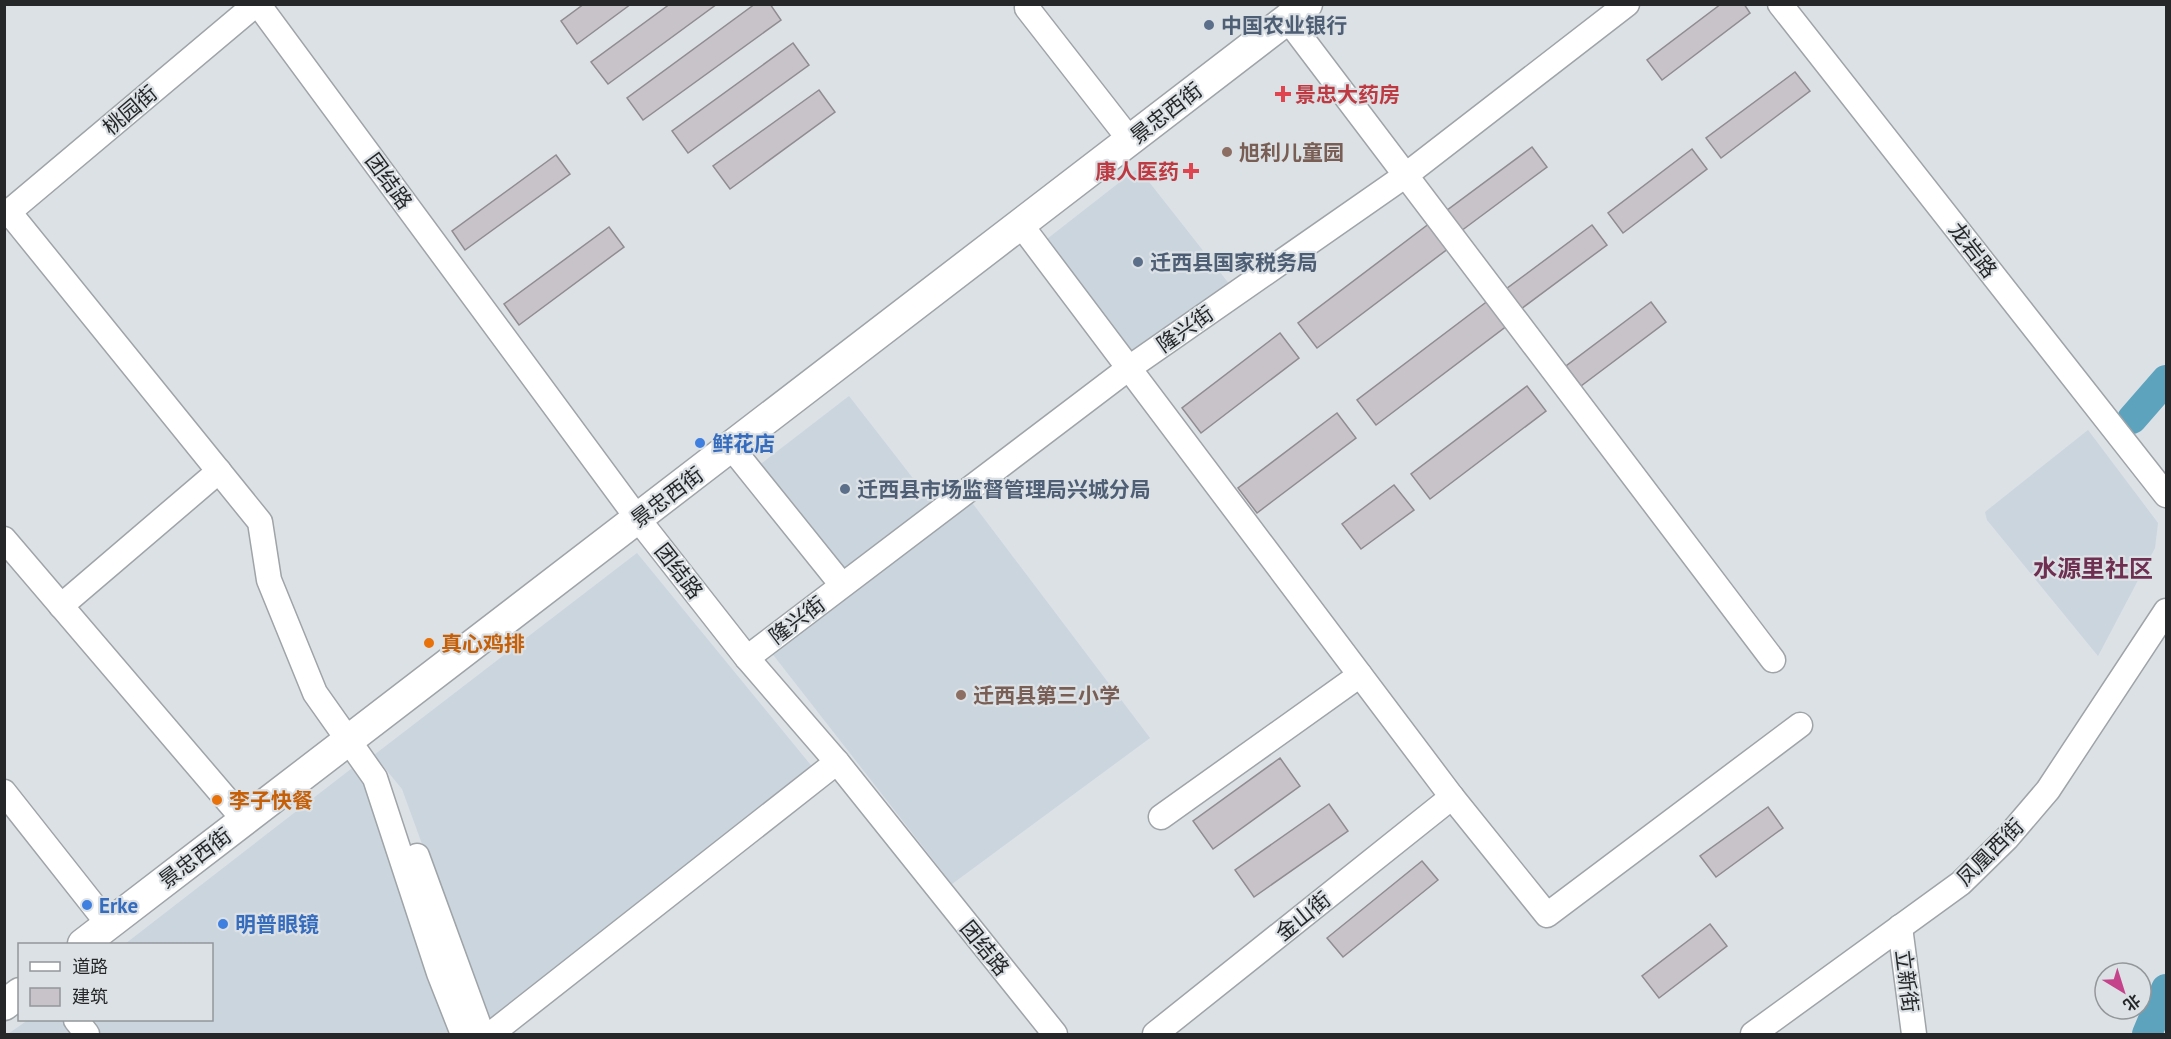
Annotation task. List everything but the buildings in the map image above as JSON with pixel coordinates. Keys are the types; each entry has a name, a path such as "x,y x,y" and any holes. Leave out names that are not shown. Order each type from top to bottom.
{"main road":[{"name":"景忠西街","path":"86,943 1297,12"},
{"path":"4,1005 18,994"}],"street":[{"name":"桃园街","path":"7,214 257,4"},
{"name":"团结路","path":"257,4 638,519 747,658 837,762 1055,1035"},
{"name":"隆兴街","path":"747,658 1129,368 1406,175 1628,4"},
{"name":"龙岩路","path":"1780,4 2166,495"},
{"path":"1027,8 1130,140"},
{"path":"1297,12 1406,175 1773,660"},
{"path":"7,214 260,522 269,580 315,693 375,778 439,972 463,1035"},
{"path":"1021,225 1452,797 1547,915 1800,725"},
{"path":"731,447 842,585"},
{"path":"61,606 219,471"},
{"path":"4,539 245,821"},
{"name":"凤凰西街","path":"1754,1035 1961,883 2007,838 2048,790 2163,624"},
{"path":"1161,817 1360,675"},
{"path":"491,1035 837,762"},
{"path":"375,778 393,787 482,1035"},
{"path":"4,792 109,925"},
{"name":"金山街","path":"1155,1035 1452,797"},
{"name":"立新街","path":"1900,927 1914,1035"},
{"path":"77,1021 87,1035"}],"shaded area":[{"name":"迁西县国家税务局","path":"1138,168 1230,285 1134,355 1047,239"},
{"name":"迁西县市场监督管理局兴城分局","path":"849,396 936,508 841,581 753,470"},
{"path":"2088,430 2158,523 2155,548 2098,656 1987,520 1985,512"},
{"name":"迁西县第三小学","path":"970,500 1150,738 952,884 771,652"},
{"path":"637,553 814,769 488,1025 402,789 374,755"},
{"path":"360,762 450,1034 8,1034 27,1021 213,1021 213,943 126,943"}],"waterway":[{"path":"2132,419 2166,380"},
{"path":"2147,1034 2166,989"}],"place":[{"name":"中国农业银行","path":"1209,25"},
{"name":"景忠大药房","path":"1283,94"},
{"name":"旭利儿童园","path":"1227,152"},
{"name":"康人医药","path":"1191,171"},
{"name":"迁西县国家税务局","path":"1138,262"},
{"name":"鲜花店","path":"700,443"},
{"name":"迁西县市场监督管理局兴城分局","path":"845,489"},
{"name":"真心鸡排","path":"429,643"},
{"name":"迁西县第三小学","path":"961,695"},
{"name":"李子快餐","path":"217,800"},
{"name":"Erke","path":"87,905"},
{"name":"明普眼镜","path":"223,924"}],"district":[{"name":"水源里社区","path":"2093,568"}]}
